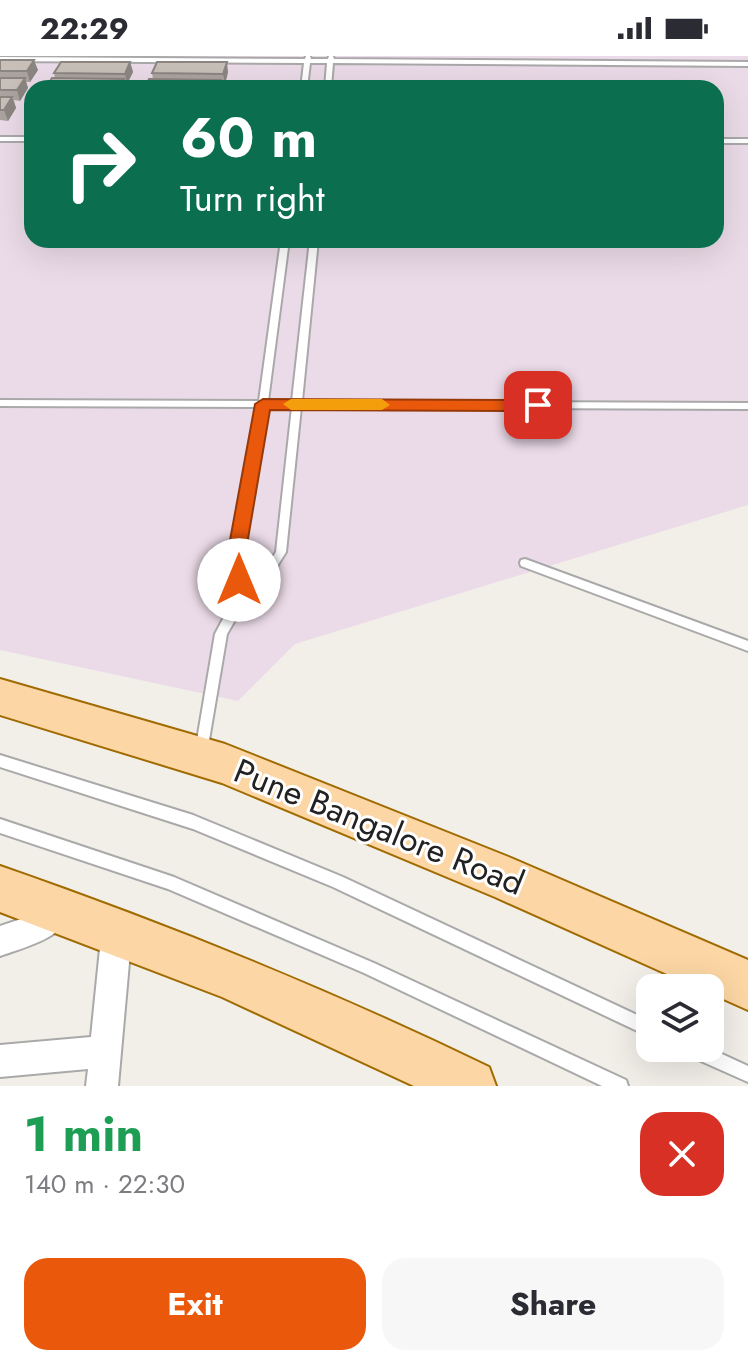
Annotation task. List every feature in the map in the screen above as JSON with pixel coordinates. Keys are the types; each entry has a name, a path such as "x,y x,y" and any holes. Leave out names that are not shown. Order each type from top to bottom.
{"main road":[{"name":"Pune Bangalore Road","path":"0,697 200,757 497,875 748,985"},
{"path":"0,889 117,929 407,1054 470,1086"}],"street":[{"path":"0,941 32,930 60,910"},
{"path":"102,1086 117,929"},
{"path":"0,1061 106,1051"}],"lane":[{"path":"0,59 748,64"},
{"path":"305,80 308,59"},
{"path":"329,80 330,59"},
{"path":"0,139 24,139"},
{"path":"724,141 748,141"},
{"path":"242,599 235,562 263,404 284,248"},
{"path":"200,757 221,634 228,618 275,565 281,552 313,248"},
{"path":"0,403 748,406"},
{"path":"525,563 748,646"},
{"path":"0,761 193,822 338,882 636,1022"},
{"path":"0,826 169,882 369,968 620,1086"},
{"path":"722,1062 748,1074"}],"shaded area":[{"path":"0,56 748,56 748,505 295,644 238,701 0,650"}],"building":[{"path":"0,60 34,60 27,71 0,71"},
{"path":"61,62 130,62 125,74 54,73"},
{"path":"157,62 227,62 223,74 152,73"},
{"path":"0,78 25,78 17,90 0,90"},
{"path":"52,78 124,79 123,80"},
{"path":"0,97 12,97 4,110 0,110"}],"slow traffic":[{"path":"291,404 382,405"}],"route":[{"path":"239,580 235,562 263,404 538,405"}]}
